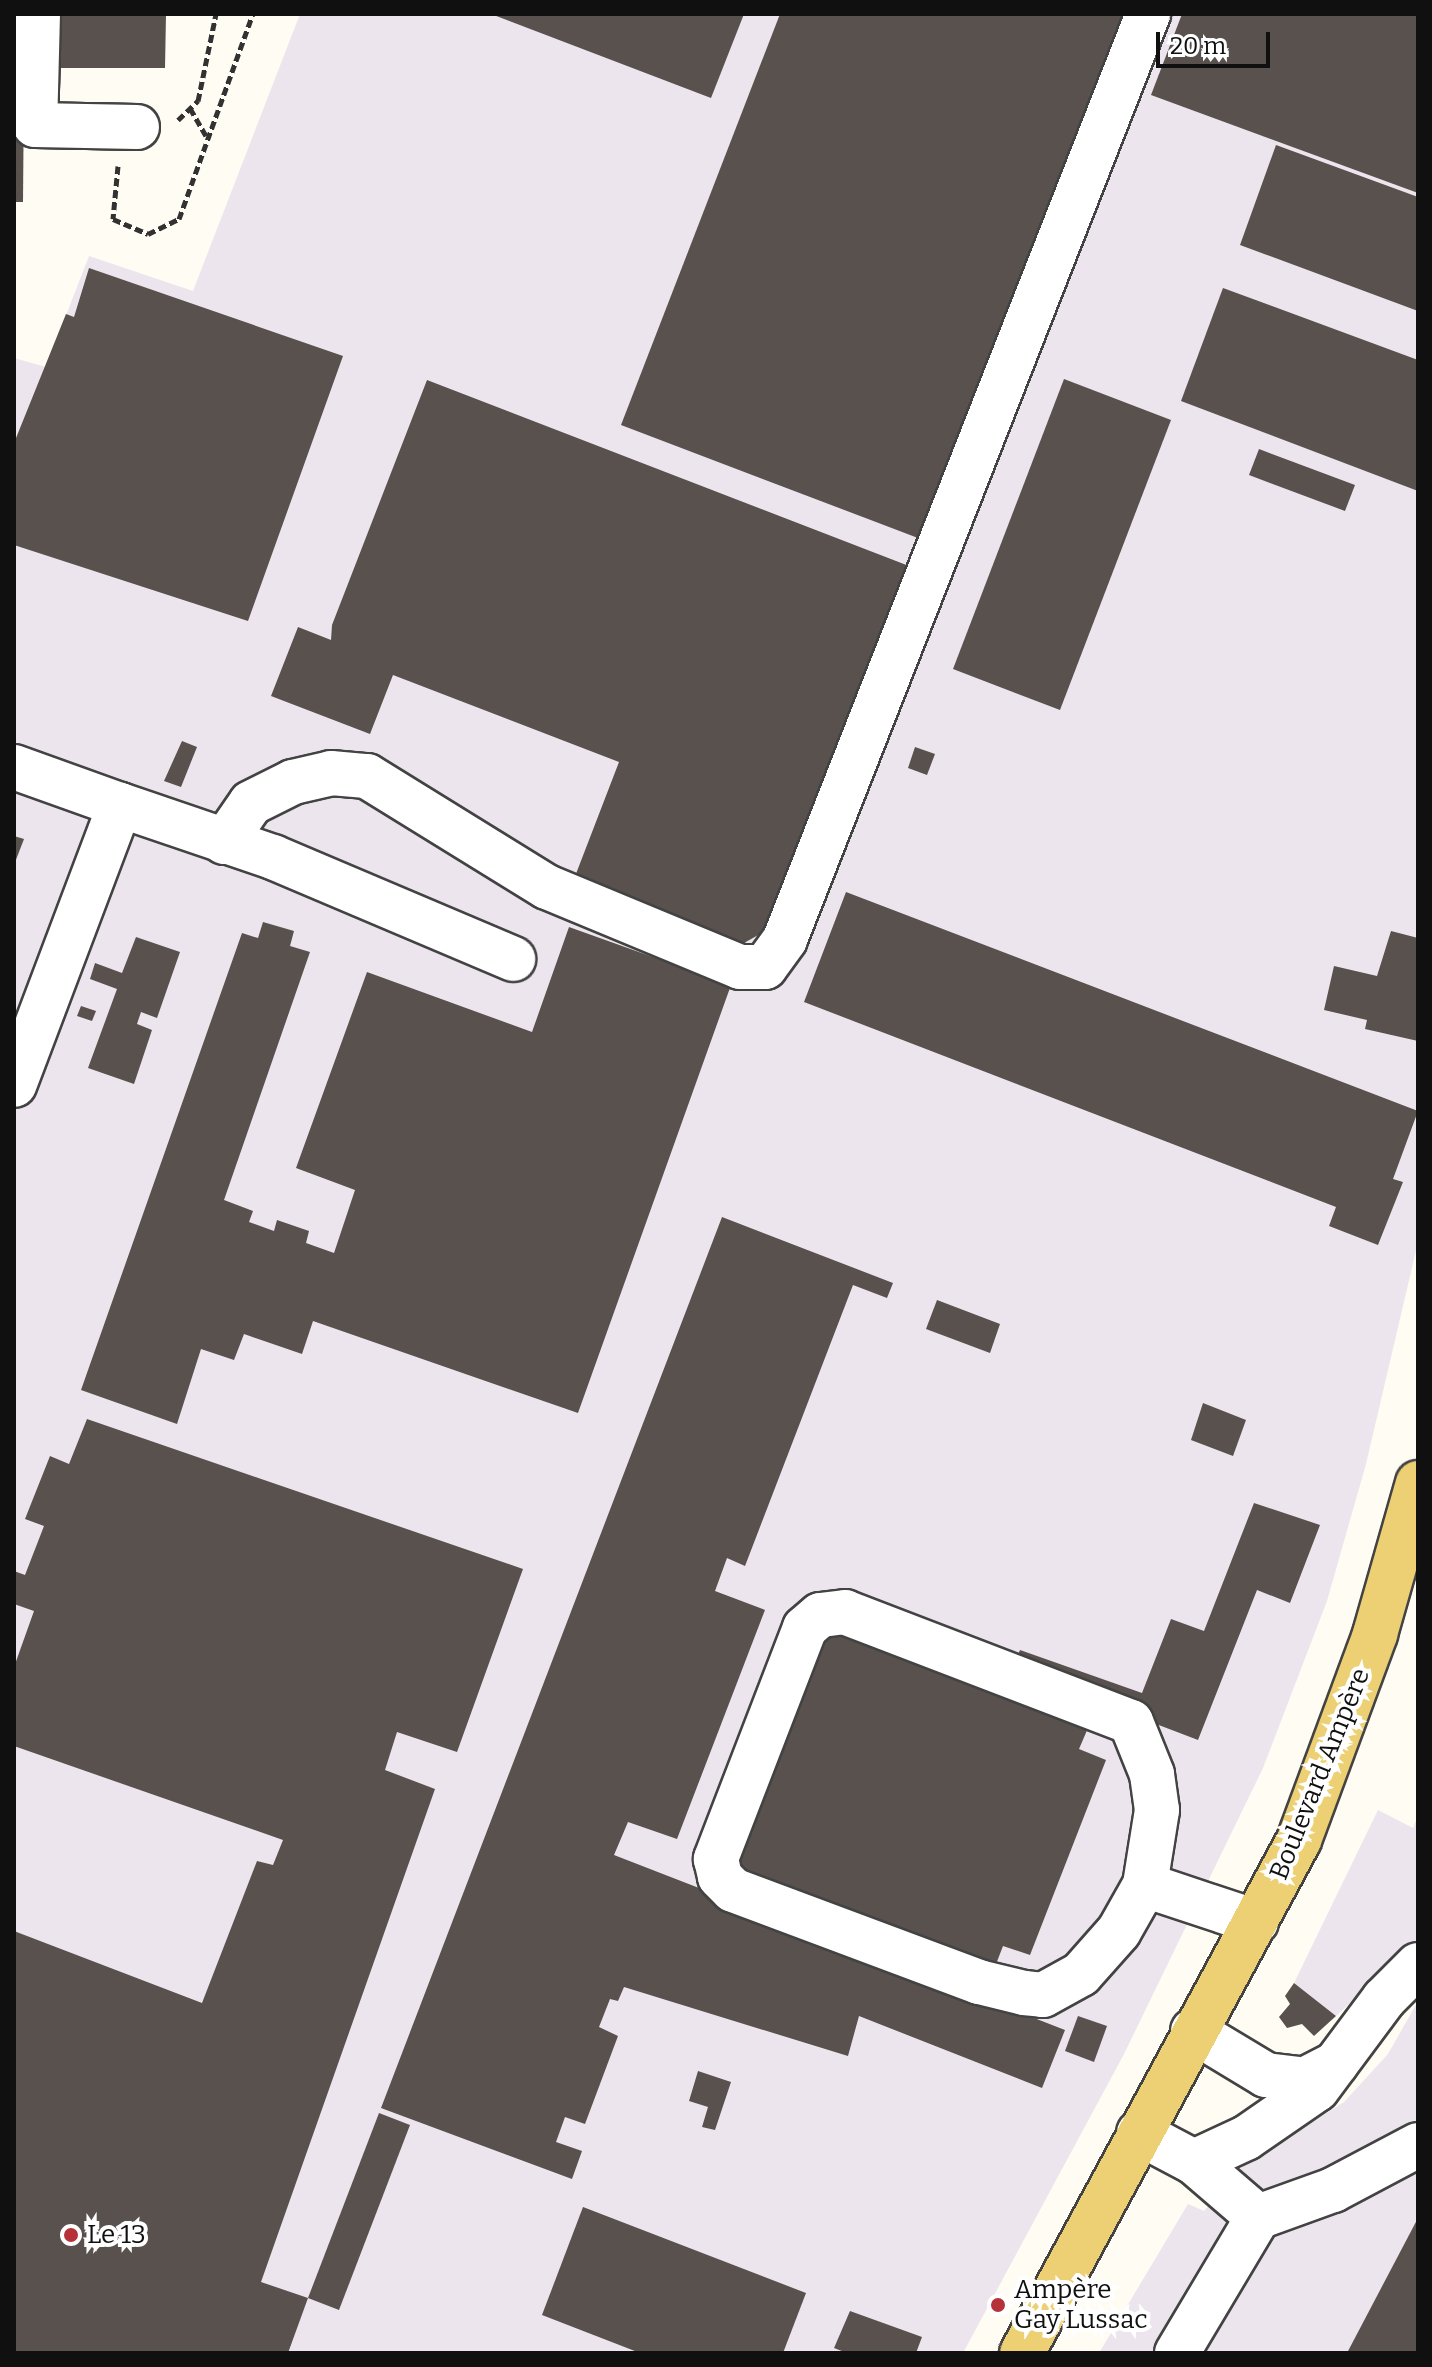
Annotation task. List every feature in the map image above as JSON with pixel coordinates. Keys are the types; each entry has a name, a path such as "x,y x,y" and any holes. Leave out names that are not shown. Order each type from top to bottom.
{"main road":[{"name":"Boulevard Ampère","path":"1022,2353 1193,2031 1256,1922 1315,1796 1375,1634 1418,1483"}],"street":[{"path":"38,14 35,125 128,127"},
{"path":"224,842 251,803 293,782 331,773 367,776 547,887 740,967 765,967 785,939 1148,14"},
{"path":"14,767 273,857 513,959"},
{"path":"14,1085 120,805"},
{"path":"845,1612 1131,1722 1152,1774 1157,1810 1145,1885 1119,1931 1081,1974 1043,1995 979,1982 733,1890 720,1877 716,1859 805,1628 820,1615 845,1612"},
{"path":"1145,1885 1256,1922"},
{"path":"1194,2162 1270,2122 1317,2089 1384,1999 1418,1965"},
{"path":"1193,2031 1266,2075 1304,2080 1338,2063"},
{"path":"1139,2133 1194,2162 1258,2217"},
{"path":"1177,2353 1258,2217 1408,2162"}],"path":[{"path":"216,14 198,101 177,120 128,127 113,219 148,234 179,219 206,136 253,14"},
{"path":"190,108 206,136"}],"shaded area":[{"path":"300,14 1418,14 1418,1242 1366,1464 1327,1601 1263,1768 1124,2054 963,2353 14,2353 14,358 46,367 89,256 193,291"},
{"path":"1378,1810 1413,1828 1418,1816 1418,1940 1336,2016 1294,1983"},
{"path":"1418,2001 1418,2353 1099,2353 1188,2204 1204,2211 1243,2166 1344,2102 1388,2054"}],"building":[{"path":"53,14 166,14 165,68 53,68"},
{"path":"491,14 744,14 711,98"},
{"path":"780,14 1139,14 939,546 621,425"},
{"path":"1182,14 1418,14 1418,193 1151,95"},
{"path":"14,81 24,81 23,202 14,202"},
{"path":"1276,145 1418,197 1418,311 1240,245"},
{"path":"89,268 343,356 248,621 14,545 14,443 66,314 74,317"},
{"path":"1223,288 1418,360 1418,491 1181,401"},
{"path":"1064,379 1171,420 1060,710 953,669"},
{"path":"427,380 909,566 767,930 728,952 569,892 619,762 393,675 370,734 271,696 298,627 331,640 332,625"},
{"path":"1259,449 1355,485 1345,511 1249,475"},
{"path":"182,741 197,747 181,787 164,781"},
{"path":"915,747 935,754 927,775 908,768"},
{"path":"14,836 24,839 14,865"},
{"path":"846,892 1418,1111 1393,1179 1403,1182 1378,1245 1329,1226 1336,1207 804,1002"},
{"path":"263,922 294,931 290,946 310,952 224,1200 253,1211 249,1222 274,1231 277,1220 309,1231 306,1243 334,1253 355,1190 296,1168 367,972 532,1032 569,927 731,985 578,1413 313,1321 302,1354 244,1334 234,1360 201,1349 177,1424 81,1390 242,933 258,938"},
{"path":"1391,931 1418,938 1418,1041 1365,1029 1367,1020 1324,1010 1334,966 1377,976"},
{"path":"136,937 180,952 157,1018 141,1012 137,1024 152,1030 134,1084 88,1068 117,989 90,979 95,963 122,973"},
{"path":"81,1006 96,1011 92,1021 77,1016"},
{"path":"722,1217 893,1283 887,1298 853,1285 745,1566 727,1558 715,1591 765,1610 677,1839 628,1822 614,1855 1065,2030 1042,2088 859,2016 848,2056 624,1987 618,2001 610,1999 599,2027 618,2036 585,2124 565,2117 556,2142 582,2151 572,2179 381,2108"},
{"path":"937,1300 1000,1324 990,1353 926,1329"},
{"path":"1203,1403 1246,1420 1233,1456 1191,1440"},
{"path":"87,1419 523,1569 457,1752 397,1732 385,1770 435,1789 261,2282 308,2298 288,2353 14,2353 14,1931 202,2003 257,1861 273,1865 283,1840 14,1746 14,1667 34,1611 14,1604 14,1571 25,1575 44,1526 25,1519 50,1456 69,1464"},
{"path":"1254,1503 1320,1525 1290,1603 1257,1590 1198,1740 1012,1669 1020,1650 1142,1693 1171,1619 1204,1631"},
{"path":"831,1622 1091,1721 1079,1749 1106,1760 1030,1955 1003,1946 993,1972 732,1875"},
{"path":"1294,1983 1336,2016 1314,2036 1302,2024 1287,2028 1279,2017 1290,2004 1285,1996"},
{"path":"1078,2016 1107,2026 1094,2062 1065,2051"},
{"path":"698,2071 731,2082 715,2130 702,2127 708,2107 689,2101"},
{"path":"379,2113 410,2125 339,2310 308,2298"},
{"path":"583,2207 806,2293 783,2353 640,2353 542,2315"},
{"path":"1418,2218 1418,2353 1347,2353"},
{"path":"850,2311 922,2337 916,2353 847,2353 834,2348"}],"place":[{"name":"Le 13","path":"71,2235"},
{"name":"Ampère Gay Lussac","path":"998,2305"}]}
